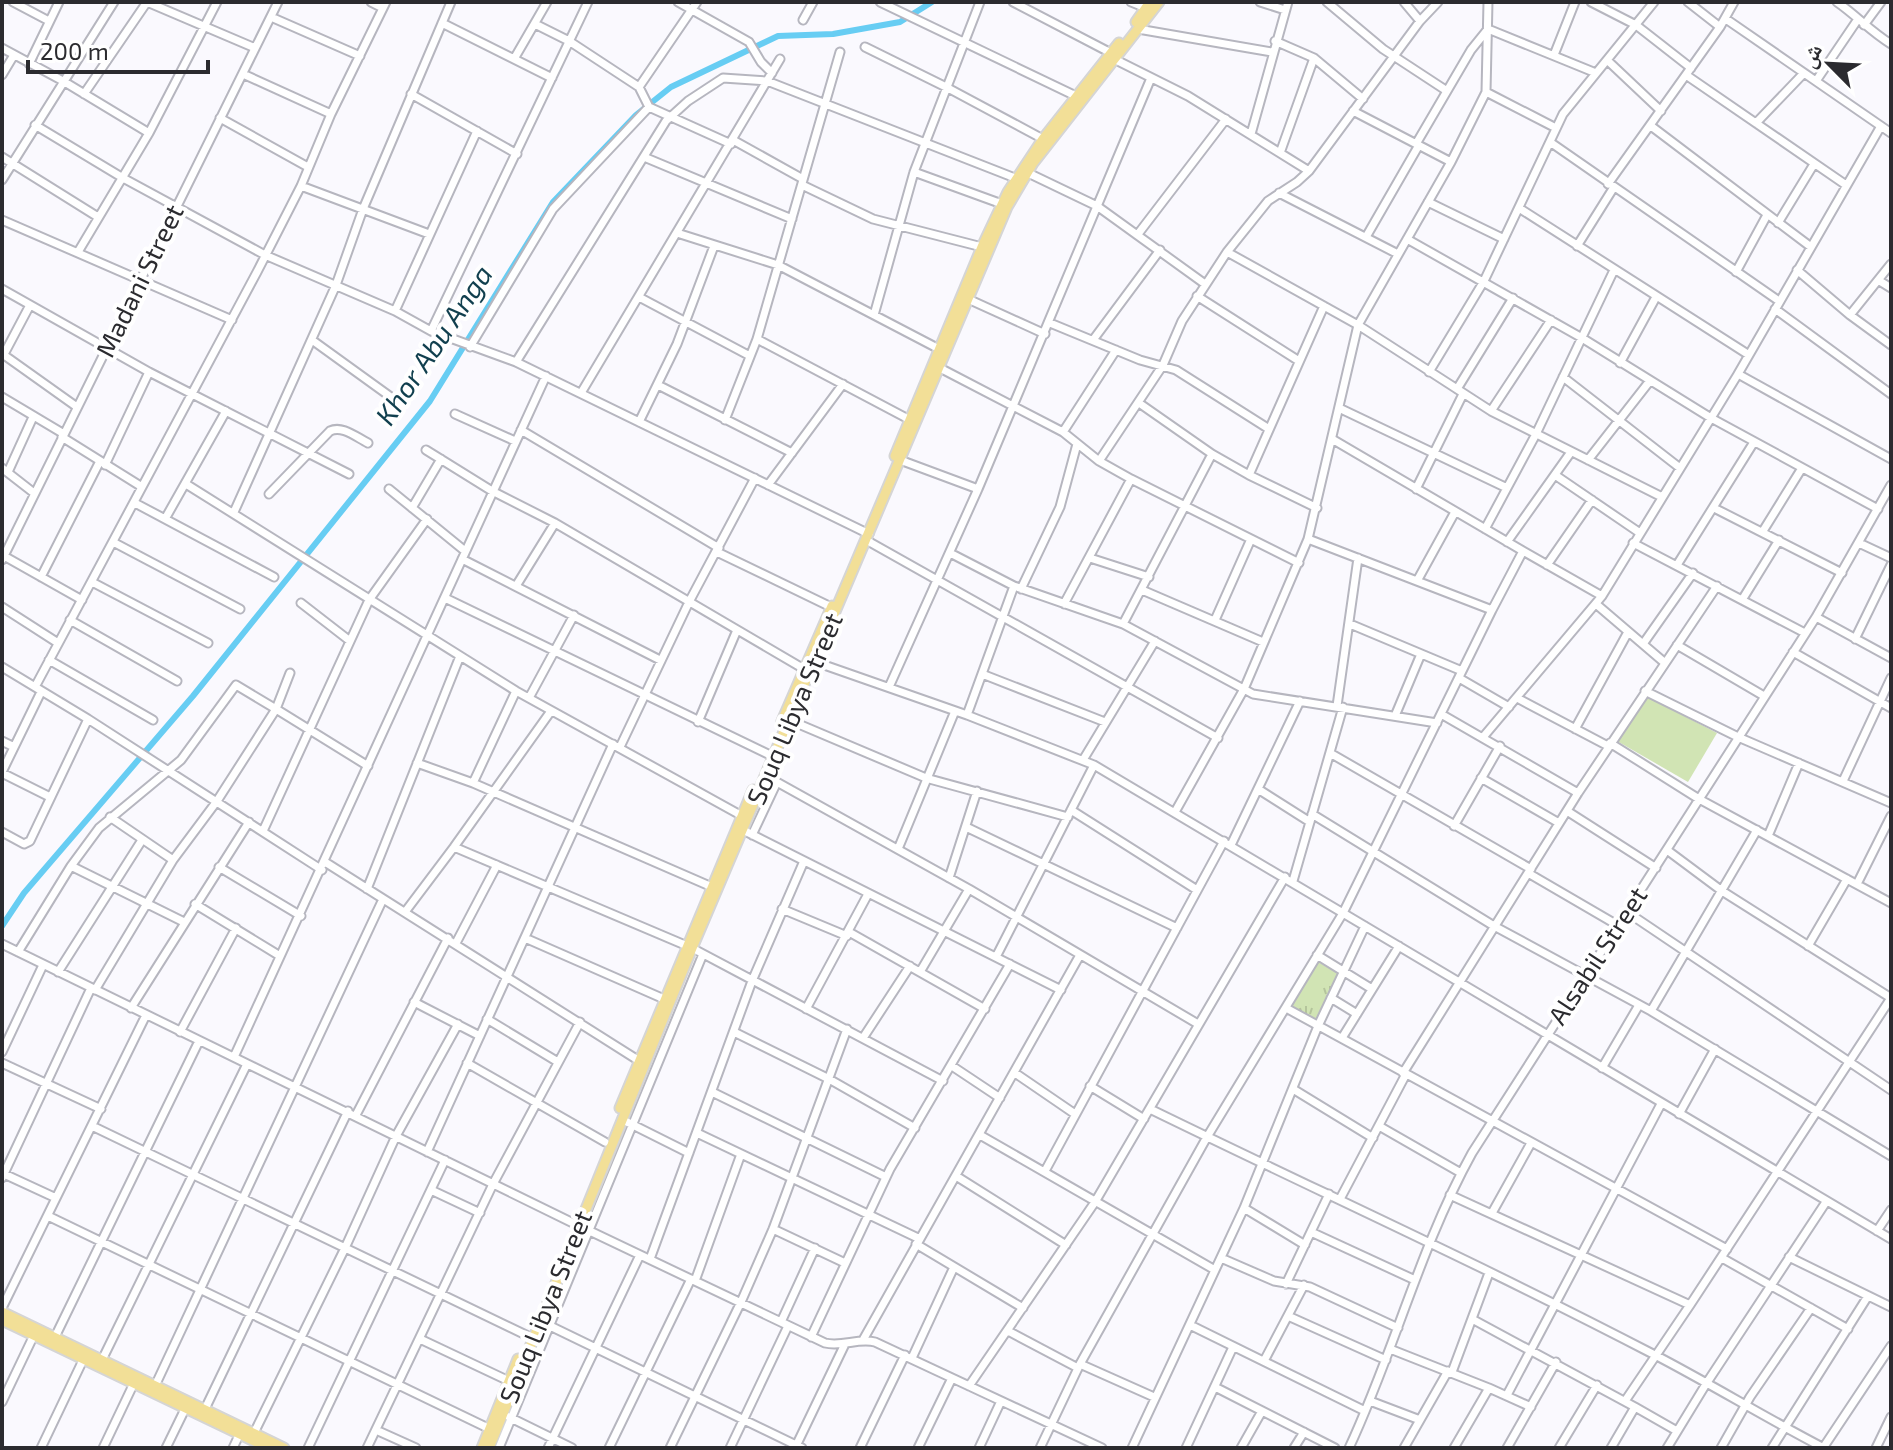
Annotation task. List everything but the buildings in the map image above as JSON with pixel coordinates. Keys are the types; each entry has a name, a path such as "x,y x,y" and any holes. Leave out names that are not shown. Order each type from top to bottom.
{"main road":[{"name":"Souq Libya Street","path":"1113,56 1159,2"},
{"name":"Souq Libya Street","path":"942,352 1021,173 1113,56 1148,5"},
{"name":"Souq Libya Street","path":"482,1448 528,1336 626,1122 642,1062 664,999 748,832 745,817 804,669 813,658 866,535 982,247 1002,204 1043,139 1080,98"},
{"name":"Souq Libya Street","path":"489,1448 507,1416 579,1226 605,1142 642,1062 712,887 766,776 771,756 789,720 831,607 900,460 913,421"},
{"path":"2,1310 284,1448"},
{"path":"2,1320 269,1448"}],"street":[{"path":"13,2 49,21"},
{"path":"29,64 59,2"},
{"path":"2,180 114,2"},
{"path":"84,94 147,2 255,48"},
{"path":"78,252 149,133 217,2"},
{"name":"Madani Street","path":"4,553 278,2"},
{"path":"50,797 2,773 49,660 301,186 331,114 384,5 371,2"},
{"path":"234,512 336,285 363,209 451,2"},
{"path":"514,59 547,2"},
{"path":"431,331 588,2"},
{"path":"678,2 695,6 749,42 772,73"},
{"path":"803,20 813,2"},
{"path":"880,2 1080,98"},
{"path":"874,315 914,172 980,2"},
{"path":"1013,2 1226,119 1309,171"},
{"path":"1131,2 1148,5"},
{"path":"1251,134 1287,6 1260,2"},
{"path":"1327,2 1393,56 1447,91"},
{"path":"1404,2 1420,21"},
{"path":"1099,461 1163,365 1182,321 1227,252 1262,208 1309,171 1393,56 1438,2"},
{"path":"1175,812 1244,689 1299,563 1317,508 1358,325 1451,162 1486,92 1488,2"},
{"path":"1554,55 1575,2"},
{"path":"1591,2 1636,25 1689,72 1846,185"},
{"path":"1429,372 1484,281 1556,128 1654,2"},
{"path":"1688,2 1720,27"},
{"path":"1577,246 1611,185 1726,19 1734,2"},
{"path":"1837,2 1891,44"},
{"path":"1816,81 1861,22 1881,2"},
{"path":"639,87 695,6"},
{"path":"271,17 360,56"},
{"path":"1726,19 1891,133"},
{"path":"442,23 552,78"},
{"path":"535,24 569,41 639,87 649,107 732,142 862,215 982,247"},
{"path":"1138,29 1272,52"},
{"path":"1488,29 1596,73"},
{"path":"1366,237 1471,50 1488,29"},
{"path":"1275,41 1314,58 1363,99"},
{"path":"865,47 1043,139"},
{"path":"2,48 149,133"},
{"path":"725,420 757,339 840,52"},
{"path":"2,75 14,55"},
{"path":"1280,153 1314,58"},
{"path":"581,393 780,59"},
{"path":"1607,60 1661,111"},
{"path":"1756,123 1804,73"},
{"path":"243,74 331,114"},
{"path":"516,362 671,115 723,78 767,81 925,142 1021,173 1097,206 1205,284"},
{"path":"889,687 1015,405 1151,78"},
{"path":"1486,92 1556,128"},
{"path":"411,94 517,154"},
{"path":"470,347 553,209 649,107"},
{"path":"1353,111 1451,162"},
{"path":"220,118 308,167"},
{"path":"1138,234 1226,119"},
{"path":"35,125 123,178 265,255 395,311 431,331 516,362 866,535 937,581 1218,738"},
{"path":"1651,126 1811,247"},
{"path":"1484,736 1602,596 1738,374 1881,126"},
{"path":"395,311 477,131"},
{"path":"1550,142 1736,272 1891,394"},
{"path":"2,157 98,217"},
{"path":"644,157 792,219"},
{"path":"1778,223 1814,164"},
{"path":"914,172 1002,204"},
{"path":"301,186 429,234"},
{"path":"1279,193 1398,254"},
{"path":"1428,202 1504,239"},
{"path":"1519,208 1749,355"},
{"path":"1736,272 1767,215"},
{"path":"2,220 232,320"},
{"path":"677,233 778,265 942,352"},
{"path":"1407,239 1582,338 1711,418 1878,509"},
{"path":"639,422 685,323 714,246"},
{"path":"1093,340 1160,250"},
{"path":"1227,252 1358,325 1491,411 1662,497"},
{"path":"1850,315 1891,264"},
{"path":"1485,529 1536,434 1614,270"},
{"path":"1797,270 1891,345"},
{"path":"1878,280 1891,288"},
{"path":"2,289 149,372 349,474"},
{"path":"1197,296 1299,361"},
{"path":"639,297 750,356"},
{"path":"1620,363 1656,297"},
{"path":"1416,489 1460,392 1513,298"},
{"path":"968,299 1045,334"},
{"path":"30,305 3,356 77,407"},
{"path":"1249,475 1324,306"},
{"path":"1491,411 1551,320"},
{"path":"1050,323 1176,370 1269,429"},
{"path":"757,339 913,421"},
{"path":"312,340 395,400"},
{"path":"1063,432 1116,350"},
{"path":"936,366 1063,432 1099,461 1131,479 1299,563"},
{"path":"41,577 149,372"},
{"path":"1738,374 1891,459"},
{"path":"234,1057 546,376"},
{"path":"1563,377 1680,468"},
{"path":"1588,460 1649,382"},
{"path":"768,485 843,384"},
{"path":"658,385 792,453"},
{"path":"2,397 142,487"},
{"path":"1139,403 1212,454 1317,508"},
{"path":"1339,408 1507,488"},
{"path":"165,519 226,411"},
{"path":"455,414 515,441"},
{"path":"33,417 5,470 34,493"},
{"path":"269,494 308,452 335,429 368,443"},
{"path":"521,430 718,550 831,607"},
{"path":"1332,439 1602,596"},
{"path":"1677,565 1754,442"},
{"path":"967,715 1002,617 1058,512 1077,444"},
{"path":"426,450 804,669"},
{"path":"1507,542 1571,452"},
{"path":"1123,624 1212,454"},
{"path":"412,508 441,459"},
{"path":"900,460 978,489"},
{"path":"1763,531 1802,468"},
{"path":"1555,475 1640,533"},
{"path":"427,1152 574,828 755,478"},
{"path":"1064,604 1131,479"},
{"path":"186,484 516,691 745,817"},
{"name":"Alsabil Street","path":"1349,1448 1430,1242 1461,1173 1491,1120 1816,617 1891,485"},
{"path":"389,489 427,519 463,555 516,586 660,660"},
{"path":"1547,565 1592,500"},
{"path":"135,503 274,577"},
{"path":"1714,508 1842,573"},
{"path":"1417,581 1455,512"},
{"path":"263,831 369,600 427,519"},
{"path":"516,586 555,523"},
{"path":"1215,620 1251,539"},
{"path":"1308,539 1492,610"},
{"path":"1742,600 1779,540"},
{"path":"113,542 240,609"},
{"path":"1633,543 1805,633"},
{"path":"1859,543 1891,558"},
{"path":"1040,1448 1079,1366 1207,1137 1343,913 1523,551"},
{"path":"4,553 82,600"},
{"path":"950,553 1018,587 1123,624 1253,694 1437,723"},
{"path":"1090,558 1149,577"},
{"path":"969,1386 1095,1202 1198,1024 1289,879 1311,818 1340,707 1358,558"},
{"path":"1855,639 1891,565"},
{"path":"1643,644 1693,573"},
{"path":"92,582 208,643"},
{"path":"1340,1199 1405,1074 1459,982 1609,745 1717,586"},
{"path":"1142,590 1263,642"},
{"path":"445,598 771,756"},
{"path":"301,603 350,641"},
{"path":"1596,604 1665,663"},
{"path":"2,607 58,643"},
{"path":"529,698 574,615"},
{"path":"1816,617 1891,658"},
{"path":"70,620 177,681"},
{"path":"1350,624 1421,654 1461,675 1509,707"},
{"path":"698,722 737,630"},
{"path":"1575,729 1628,632"},
{"path":"1083,760 1155,641"},
{"path":"1677,645 1764,696"},
{"path":"1793,652 1891,708"},
{"path":"1395,716 1421,654"},
{"path":"367,889 460,656"},
{"path":"813,658 1094,765 1891,1239"},
{"path":"49,660 153,720"},
{"path":"2,667 263,831 367,889 508,975 642,1062"},
{"path":"56,1198 3,1175 93,989 173,860 217,801 276,709 290,673"},
{"path":"982,674 1105,722"},
{"path":"1843,781 1891,678"},
{"path":"18,952 71,866 110,817 194,745 236,685 368,766"},
{"path":"473,783 516,691"},
{"path":"1645,691 1738,737 1891,803"},
{"path":"1517,698 1609,745 1699,799 1891,903"},
{"path":"1045,1171 1197,890 1258,789 1300,701"},
{"path":"405,912 551,711"},
{"path":"898,849 955,711"},
{"path":"1441,714 1484,736 1578,793"},
{"path":"2,832 27,844 88,719"},
{"path":"789,720 926,778 1069,814 1197,890"},
{"path":"2,741 14,747"},
{"path":"1454,826 1500,746"},
{"path":"1330,753 1619,926"},
{"path":"417,763 473,783 712,887"},
{"path":"1768,836 1799,763"},
{"path":"996,957 1094,765"},
{"path":"766,776 969,889 1198,1024"},
{"path":"1481,778 1559,823"},
{"path":"777,782 748,832 1061,990"},
{"path":"1258,789 1494,926 1651,1011 1891,1156"},
{"path":"949,878 977,791"},
{"path":"1567,811 1656,868"},
{"path":"1857,884 1891,816"},
{"path":"110,817 173,860"},
{"path":"131,1008 249,822"},
{"path":"966,827 1177,928"},
{"path":"1651,1011 1757,830"},
{"path":"58,972 142,840"},
{"path":"454,847 690,947 943,1081"},
{"path":"1625,1401 1891,998 1722,891 1667,850"},
{"path":"650,1259 752,981 804,861"},
{"path":"456,943 497,865"},
{"path":"71,866 184,922"},
{"path":"219,867 301,916"},
{"path":"1808,946 1847,879"},
{"path":"920,972 969,889"},
{"path":"806,1009 868,894"},
{"path":"155,1386 383,899"},
{"path":"195,904 280,956"},
{"path":"782,909 848,934 985,1009"},
{"path":"1627,912 1891,1090"},
{"path":"1132,1448 1244,1208 1318,1026 1365,926"},
{"path":"180,1032 236,928"},
{"path":"356,1115 448,938"},
{"path":"525,938 664,999"},
{"path":"1342,1038 1399,946"},
{"path":"4,947 811,1337 831,1345 863,1340 909,1356 1102,1448"},
{"path":"689,1153 626,1122 703,954"},
{"path":"863,1340 1080,955"},
{"path":"1317,955 1372,989"},
{"path":"811,1337 886,1177 1010,964"},
{"path":"2,1052 43,965"},
{"path":"863,1038 910,966"},
{"path":"1331,998 1357,1014"},
{"path":"414,1002 480,1036"},
{"path":"1602,1068 1639,1005"},
{"path":"1286,1008 1727,1249"},
{"path":"2,1310 146,1015"},
{"path":"487,1019 558,1062"},
{"path":"367,1448 493,1184 580,1022"},
{"path":"254,1433 396,1136 458,1024"},
{"path":"670,1448 773,1229 847,1029"},
{"path":"734,1032 829,1079 915,1128"},
{"path":"55,1337 199,1041"},
{"path":"1679,1114 1715,1049"},
{"path":"2,1063 101,1109"},
{"path":"467,1063 605,1142"},
{"path":"102,1360 247,1064"},
{"path":"952,1066 1000,1098"},
{"path":"1015,1073 1075,1114"},
{"path":"1090,1086 1144,1119"},
{"path":"1293,1089 1373,1138"},
{"path":"712,1092 886,1177"},
{"path":"1507,1395 1661,1104"},
{"path":"1150,1109 1430,1242 1654,1354 1744,1407 1824,1448 1891,1346"},
{"path":"205,1409 348,1111"},
{"path":"92,1126 528,1336"},
{"path":"1379,1126 1461,1173"},
{"path":"697,1133 867,1214 1023,1308"},
{"path":"980,1135 1215,1270"},
{"path":"1492,1213 1531,1143"},
{"path":"609,1448 693,1280 741,1154"},
{"path":"308,1448 445,1160"},
{"path":"956,1176 1066,1245"},
{"path":"431,1190 480,1213"},
{"path":"1286,1284 1329,1194"},
{"path":"1450,1195 1690,1305"},
{"path":"1667,1448 1826,1202"},
{"path":"1244,1208 1305,1245"},
{"path":"1877,1231 1891,1210"},
{"path":"48,1216 490,1429"},
{"path":"499,1448 507,1416 548,1325 579,1226"},
{"path":"773,1229 845,1263"},
{"path":"1311,1232 1415,1280"},
{"path":"730,1448 815,1248"},
{"path":"548,1448 640,1255"},
{"path":"1789,1257 1891,1307"},
{"path":"1221,1258 1274,1281 1304,1285 1398,1328"},
{"path":"1722,1258 1848,1329"},
{"path":"860,1448 954,1267"},
{"path":"1404,1448 1450,1372 1489,1273"},
{"path":"1264,1361 1304,1285"},
{"path":"1772,1448 1868,1296"},
{"path":"1721,1448 1744,1407 1811,1308"},
{"path":"1288,1316 1386,1360"},
{"path":"1472,1319 1556,1362 1677,1431"},
{"path":"548,1325 798,1447 845,1344"},
{"path":"1190,1325 1365,1411"},
{"path":"1008,1331 1079,1366 1154,1397"},
{"path":"2,1402 34,1335"},
{"path":"420,1339 509,1381"},
{"path":"1186,1448 1233,1347"},
{"path":"1390,1349 1531,1407"},
{"path":"41,1448 84,1358"},
{"path":"1507,1448 1556,1362"},
{"path":"918,1448 952,1378"},
{"path":"103,1448 134,1383"},
{"path":"1559,1448 1597,1385"},
{"path":"1215,1387 1335,1448"},
{"path":"1454,1448 1489,1388"},
{"path":"979,1448 1001,1401"},
{"path":"1370,1401 1420,1420"},
{"path":"166,1448 186,1407"},
{"path":"1611,1448 1635,1407"},
{"path":"1241,1448 1262,1411"},
{"path":"507,1416 572,1448"},
{"path":"1876,1448 1891,1417"},
{"path":"376,1430 416,1448"},
{"path":"1294,1448 1304,1432"},
{"path":"233,1448 240,1433"}],"green space":[{"path":"1646,696 1717,733 1688,782 1617,741"},
{"path":"1318,962 1339,974 1316,1021 1291,1007"}],"waterway":[{"name":"Khor Abu Anga","path":"2,926 24,893 193,696 430,401 553,202 636,115 671,87 778,36 833,34 900,22 932,2"}]}
